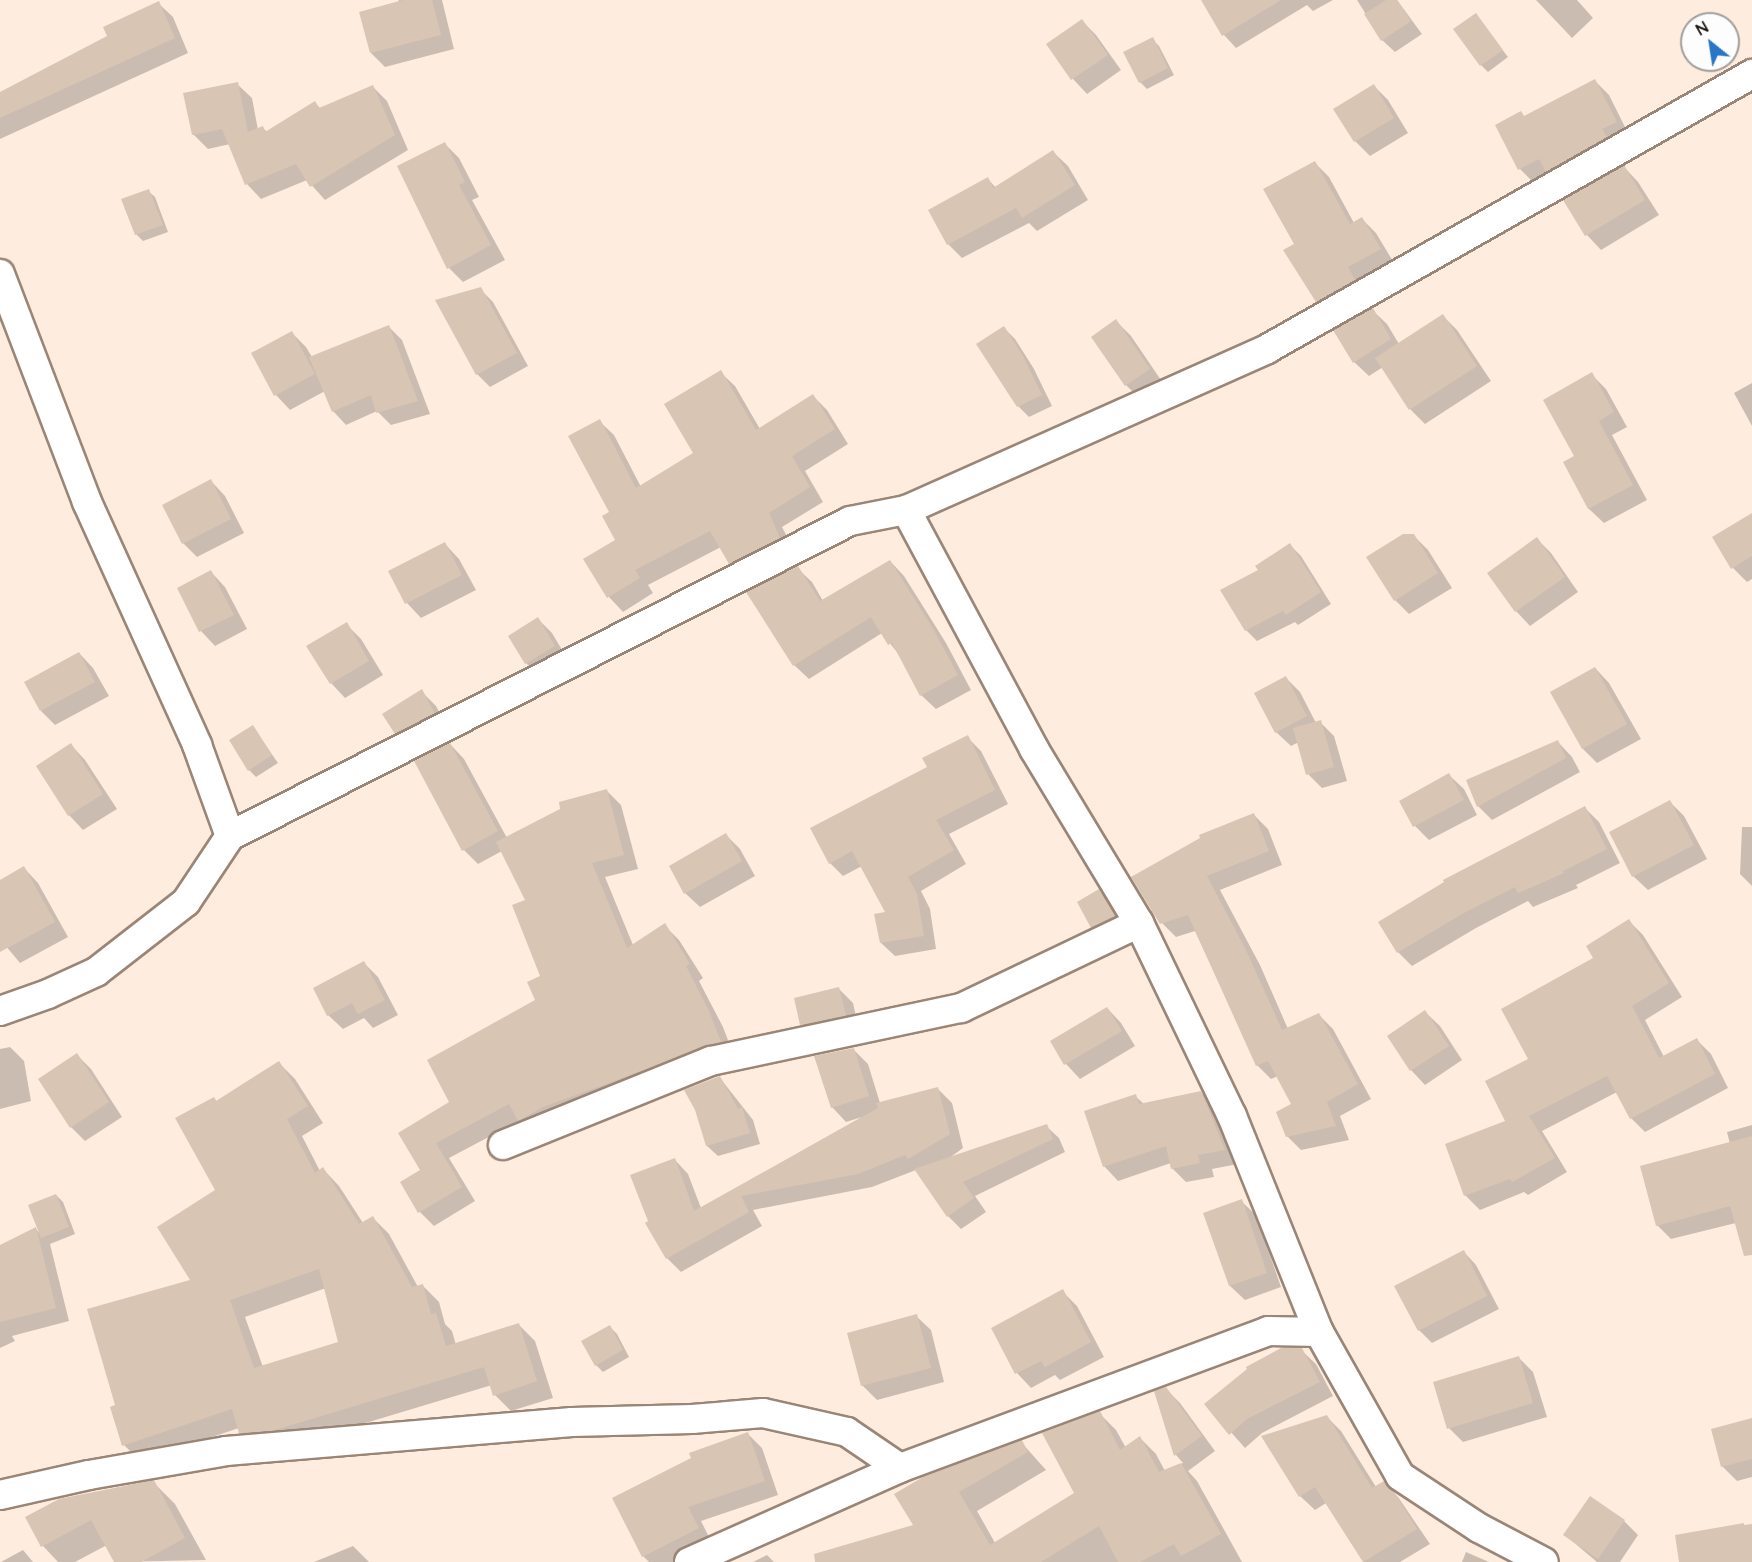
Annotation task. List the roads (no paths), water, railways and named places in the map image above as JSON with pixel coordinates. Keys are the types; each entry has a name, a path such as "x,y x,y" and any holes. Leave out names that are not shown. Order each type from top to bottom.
{"street":[{"path":"0,1011 48,994 96,972 186,902 230,836 850,521 906,510 1267,349 1752,74"},
{"path":"0,274 87,502 197,745 230,836"},
{"path":"906,510 1034,749 1139,923 1232,1116 1318,1332 1400,1476 1479,1528 1544,1562"},
{"path":"503,1145 711,1061 961,1008 1139,923"},
{"path":"689,1562 900,1468 1268,1331 1318,1332"},
{"path":"0,1494 89,1475 226,1451 572,1422 692,1419 763,1413 846,1432 900,1468"}]}
